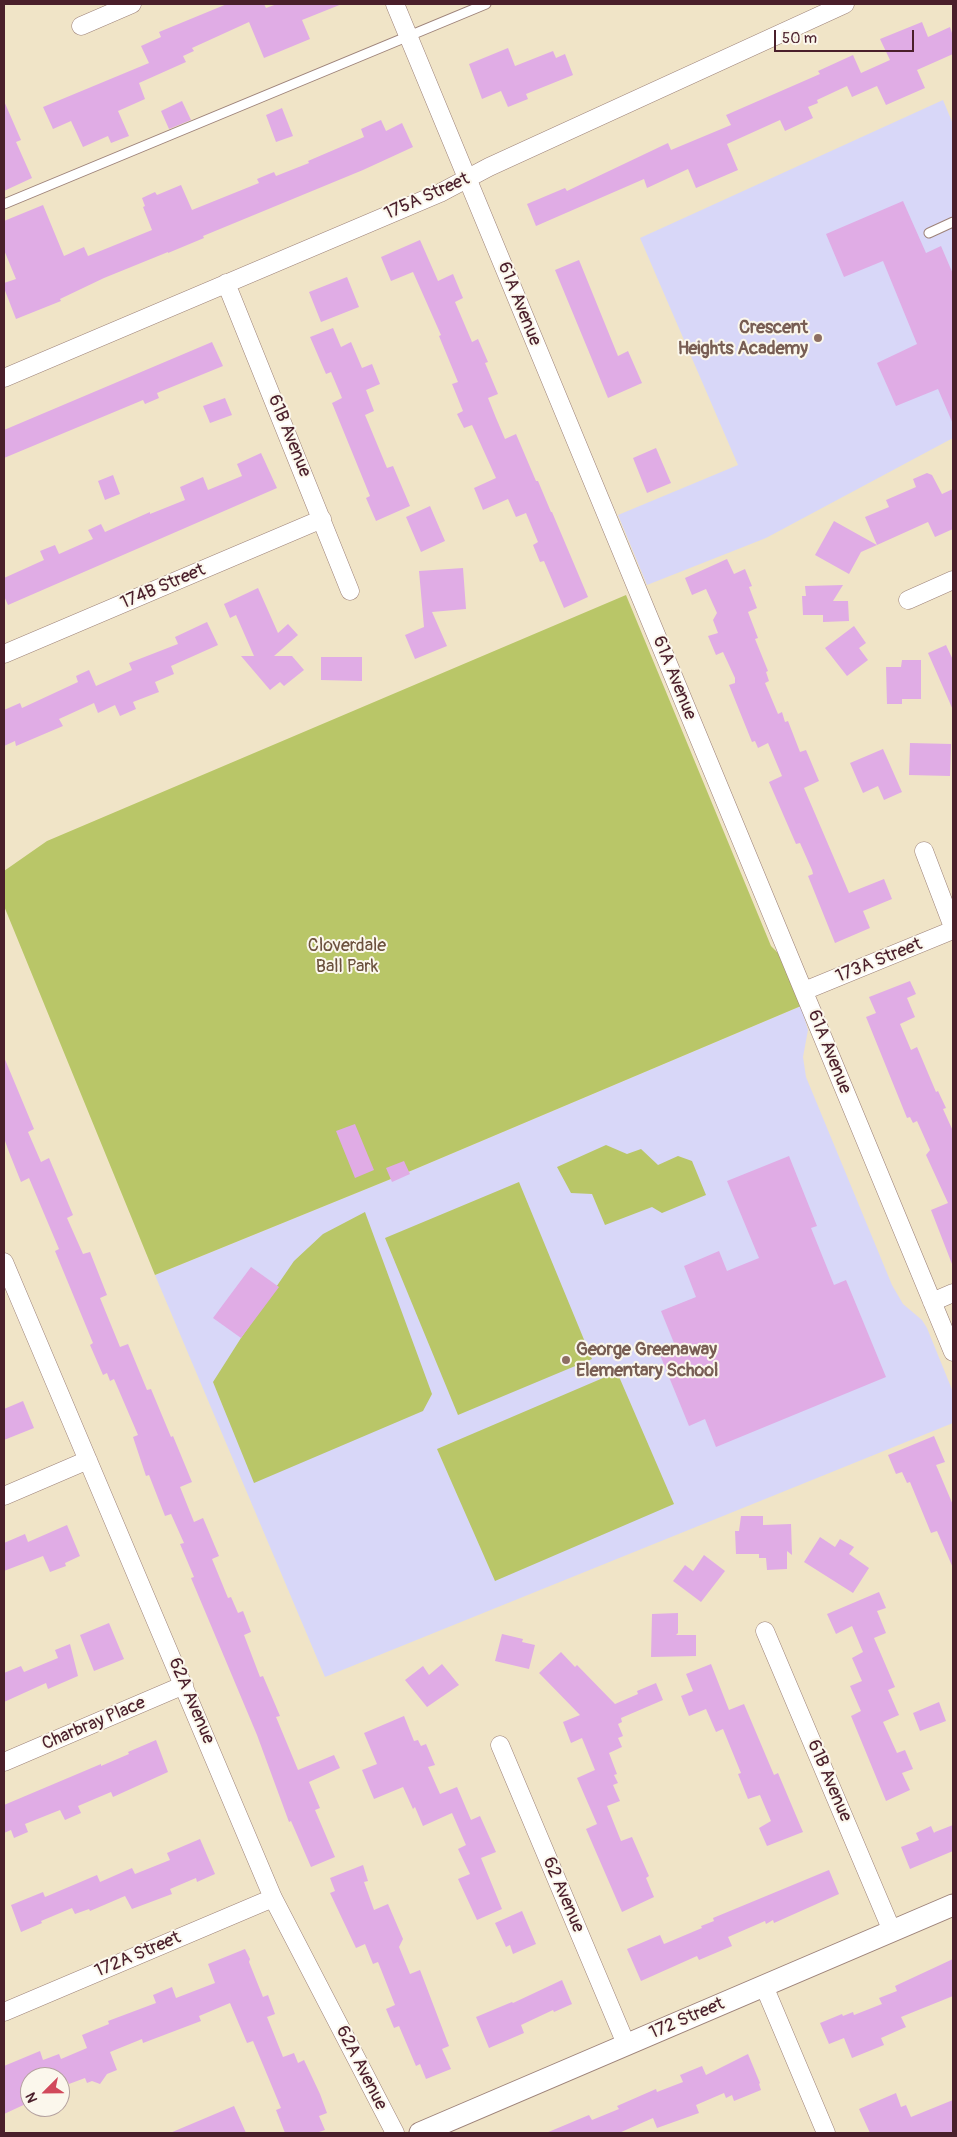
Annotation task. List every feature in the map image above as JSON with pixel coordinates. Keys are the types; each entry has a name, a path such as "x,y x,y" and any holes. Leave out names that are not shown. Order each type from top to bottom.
{"street":[{"path":"81,26 132,4"},
{"name":"61A Avenue","path":"395,4 953,1352"},
{"name":"175A Street","path":"4,377 440,192 845,4"},
{"name":"61B Avenue","path":"226,282 350,591"},
{"name":"174B Street","path":"4,654 322,519"},
{"path":"908,600 953,580"},
{"name":"173A Street","path":"804,992 953,929 924,851"},
{"name":"62A Avenue","path":"4,1262 273,1898 395,2133"},
{"path":"932,1302 953,1293"},
{"path":"4,1496 88,1460"},
{"name":"61B Avenue","path":"765,1631 892,1931"},
{"name":"Charbray Place","path":"4,1762 184,1685"},
{"name":"62 Avenue","path":"500,1745 626,2044"},
{"name":"172A Street","path":"4,2012 273,1898"},
{"name":"172 Street","path":"420,2133 953,1905"},
{"path":"764,1986 826,2133"}],"lane":[{"path":"4,204 486,4"},
{"path":"929,233 953,222"}],"shaded area":[{"name":"Crescent Heights Academy","path":"943,100 953,124 953,438 766,538 647,585 618,515 738,465 640,238"},
{"name":"George Greenaway Elementary School","path":"801,1006 808,1030 803,1057 806,1077 892,1285 903,1304 922,1320 927,1328 953,1392 953,1423 325,1677 155,1275 413,1170"}],"green space":[{"name":"Cloverdale Ball Park","path":"626,595 771,946 778,953 801,1006 413,1170 155,1275 4,906 4,871 47,841"},
{"path":"606,1145 627,1154 641,1149 658,1165 678,1156 692,1161 706,1195 662,1213 652,1207 605,1225 592,1194 571,1193 557,1167"},
{"path":"519,1182 592,1359 458,1415 385,1238"},
{"path":"365,1212 432,1394 423,1411 254,1483 213,1382 294,1261 323,1234"},
{"path":"617,1372 674,1504 495,1581 437,1449"}],"building":[{"path":"227,4 264,4 266,8 277,4 342,4 302,20 310,39 264,58 249,22 192,48 194,51 183,56 186,62 139,83 145,99 118,111 129,136 111,143 108,136 83,147 71,121 53,129 43,107 149,63 141,46 161,37 159,32"},
{"path":"922,22 928,37 950,27 953,36 953,54 917,70 925,88 886,105 877,86 852,97 847,86 817,100 818,103 808,107 813,118 785,131 780,120 727,144 738,170 696,188 688,169 647,188 644,179 536,226 527,204 565,188 567,191 668,143 671,150 731,125 726,115 820,74 818,71 853,55 861,73 890,60 880,39"},
{"path":"508,48 515,66 553,51 556,58 565,54 573,75 526,94 528,99 508,107 501,91 482,99 469,64"},
{"path":"4,101 21,140 16,142 32,178 4,191"},
{"path":"182,101 191,120 169,129 161,111"},
{"path":"282,108 293,136 276,142 266,115"},
{"path":"381,120 386,131 402,123 413,147 363,170 203,236 204,238 104,278 60,299 61,301 16,319 4,288 4,283 16,279 4,250 4,221 43,205 64,256 84,247 88,256 152,230 143,207 145,206 142,198 155,192 157,195 181,185 192,210 259,183 257,179 274,172 276,176 364,137 361,129"},
{"path":"903,201 926,253 941,246 953,274 953,424 938,389 896,406 877,363 917,344 883,261 844,277 826,234"},
{"path":"420,240 438,281 453,274 463,298 455,302 472,342 478,339 488,362 485,363 498,394 488,398 496,418 505,439 516,434 588,597 564,608 544,561 540,562 533,545 538,542 526,513 516,517 508,499 483,510 474,488 496,478 472,425 464,428 457,414 463,411 452,384 458,382 439,336 441,335 413,272 391,281 381,257"},
{"path":"579,260 618,356 628,351 642,383 608,398 555,270"},
{"path":"347,277 359,307 321,322 309,292"},
{"path":"333,328 341,347 351,342 362,368 372,364 380,384 366,390 374,411 365,415 387,468 393,466 410,506 376,521 366,498 370,496 332,403 342,398 331,372 326,374 310,337"},
{"path":"212,342 223,366 157,393 159,398 145,404 143,400 4,458 4,430"},
{"path":"225,398 232,415 210,423 203,406"},
{"path":"656,448 671,483 647,493 633,458"},
{"path":"261,453 277,488 8,605 4,596 4,578 44,560 40,551 55,545 59,554 93,539 88,530 101,524 105,532 150,512 150,514 185,500 180,487 203,477 208,490 242,476 237,464"},
{"path":"927,473 932,475 942,494 953,489 953,529 935,537 928,522 877,545 865,517 889,507 886,500 916,487 913,479"},
{"path":"113,475 120,494 105,500 98,481"},
{"path":"430,506 445,541 421,552 406,517"},
{"path":"834,521 877,545 861,552 849,574 815,555"},
{"path":"727,559 734,574 745,569 752,586 749,587 757,608 748,612 758,638 755,639 768,671 766,672 769,681 765,683 778,714 782,712 785,722 788,721 800,752 806,750 819,781 804,788 849,893 884,879 892,899 863,911 870,928 835,943 808,876 813,874 812,870 800,843 796,844 769,782 782,776 768,743 758,748 755,741 752,742 729,685 735,683 735,678 723,652 716,655 708,636 718,633 713,620 717,613 706,589 692,595 685,578"},
{"path":"463,568 466,609 432,612 447,646 415,659 405,635 424,627 419,571"},
{"path":"843,585 833,601 848,601 849,621 823,622 823,615 803,615 802,596 806,596 805,586"},
{"path":"258,588 278,633 288,624 298,635 274,656 292,656 304,670 284,686 280,682 270,690 241,656 254,656 236,615 230,618 224,604"},
{"path":"207,622 218,645 171,666 174,674 155,682 159,692 133,702 136,709 120,716 115,705 98,713 94,703 59,719 63,726 16,746 15,741 4,746 4,710 20,703 22,708 78,682 76,676 89,670 96,686 132,670 129,663 178,644 175,637"},
{"path":"854,626 866,643 859,648 868,660 847,676 825,648"},
{"path":"946,645 953,660 953,710 928,653"},
{"path":"321,657 362,657 362,681 321,680"},
{"path":"902,660 921,660 921,699 902,699 902,704 887,704 886,667 901,667"},
{"path":"910,743 951,744 950,776 909,775"},
{"path":"883,749 902,792 884,800 878,786 863,793 850,763"},
{"path":"910,981 916,994 907,998 915,1017 900,1024 911,1050 917,1047 936,1092 938,1091 946,1108 943,1109 953,1131 952,1264 931,1210 948,1203 926,1155 930,1150 917,1121 913,1123 910,1117 907,1118 866,1017 876,1013 869,997"},
{"path":"4,1057 34,1129 28,1132 41,1162 49,1158 73,1215 67,1218 83,1254 90,1252 107,1295 100,1298 120,1347 128,1344 147,1390 151,1389 171,1437 173,1436 192,1482 180,1487 194,1522 203,1518 219,1556 212,1559 228,1598 231,1597 238,1613 243,1611 251,1632 244,1635 260,1677 263,1676 280,1716 276,1717 298,1770 334,1755 340,1768 309,1782 320,1808 315,1810 335,1857 311,1867 291,1821 289,1822 257,1735 191,1578 194,1577 180,1544 184,1543 171,1514 165,1516 149,1475 146,1476 133,1437 138,1435 114,1379 110,1381 107,1373 103,1375 90,1345 93,1343 55,1251 59,1249 29,1178 21,1182 9,1152 4,1138"},
{"path":"355,1124 374,1170 355,1178 336,1131"},
{"path":"789,1156 817,1226 811,1228 834,1285 846,1280 886,1377 716,1447 705,1419 689,1426 658,1350 674,1343 661,1311 696,1297 684,1266 719,1251 727,1271 759,1258 727,1181"},
{"path":"404,1161 410,1174 392,1182 386,1168"},
{"path":"251,1267 279,1287 241,1338 213,1318"},
{"path":"23,1401 34,1428 4,1440 4,1409"},
{"path":"934,1436 945,1462 936,1465 953,1505 953,1568 937,1531 931,1533 910,1482 907,1483 902,1472 896,1474 888,1455"},
{"path":"741,1516 763,1516 763,1525 791,1524 792,1555 787,1551 787,1569 767,1570 766,1558 759,1558 759,1554 736,1554 735,1531 739,1531"},
{"path":"67,1525 80,1556 65,1563 66,1566 50,1572 43,1556 4,1571 4,1543 25,1534 28,1542"},
{"path":"820,1537 835,1547 840,1539 854,1547 849,1554 869,1568 853,1593 804,1562"},
{"path":"704,1555 725,1571 701,1602 673,1581 685,1565 693,1571"},
{"path":"879,1592 886,1608 877,1611 886,1633 874,1638 895,1687 888,1690 899,1715 883,1722 897,1753 905,1750 913,1769 902,1773 910,1790 886,1801 851,1716 861,1711 850,1686 862,1681 852,1658 863,1652 852,1626 836,1634 827,1614"},
{"path":"678,1613 678,1633 676,1635 696,1635 696,1656 651,1657 652,1614"},
{"path":"109,1623 124,1659 94,1671 80,1635"},
{"path":"502,1634 523,1639 522,1642 535,1645 529,1669 495,1661"},
{"path":"70,1644 78,1676 48,1689 46,1683 4,1702 4,1673 21,1666 24,1672 58,1658 55,1650"},
{"path":"561,1652 575,1667 577,1665 615,1704 638,1694 637,1691 656,1683 663,1700 621,1718 622,1722 618,1724 623,1736 618,1738 622,1747 609,1753 617,1774 614,1775 618,1783 613,1785 620,1801 607,1806 621,1841 632,1837 649,1876 646,1878 654,1897 622,1912 586,1829 597,1824 577,1778 595,1770 582,1738 571,1743 563,1722 580,1715 539,1673"},
{"path":"442,1664 459,1685 427,1707 405,1680 423,1666 429,1675"},
{"path":"711,1664 729,1710 744,1704 774,1775 778,1773 803,1832 767,1846 759,1828 771,1821 760,1795 748,1799 738,1774 741,1773 723,1729 716,1732 706,1709 689,1716 681,1696 693,1691 686,1674"},
{"path":"939,1702 946,1721 920,1731 913,1713"},
{"path":"404,1716 414,1741 418,1740 421,1746 426,1744 435,1765 428,1767 440,1794 457,1787 471,1820 480,1816 496,1852 481,1858 502,1909 477,1920 458,1879 470,1874 458,1849 466,1845 452,1813 423,1826 415,1807 413,1809 403,1787 374,1799 362,1770 377,1764 364,1733"},
{"path":"156,1740 168,1772 113,1797 111,1792 78,1806 81,1813 65,1820 60,1810 25,1824 28,1832 14,1838 11,1830 4,1833 4,1805 101,1764 101,1766"},
{"path":"953,1825 953,1851 910,1869 901,1847 919,1840 916,1833 931,1826 934,1833"},
{"path":"200,1839 215,1874 197,1882 196,1878 170,1889 172,1894 132,1909 125,1896 90,1911 89,1909 75,1914 72,1908 21,1932 11,1905 43,1892 45,1897 97,1875 100,1882 132,1868 135,1874 170,1860 167,1853"},
{"path":"363,1865 368,1881 364,1882 374,1910 388,1904 403,1939 399,1947 410,1974 420,1970 449,2046 442,2049 451,2069 426,2079 420,2064 416,2066 399,2026 394,2028 386,2009 395,2005 378,1962 373,1964 365,1944 356,1948 330,1893 335,1891 330,1878"},
{"path":"829,1870 839,1894 774,1923 773,1920 766,1924 765,1921 728,1937 732,1946 699,1960 697,1956 641,1981 627,1949 660,1935 664,1944 702,1928 701,1926 714,1921 713,1918"},
{"path":"522,1911 536,1944 513,1954 510,1945 506,1947 495,1923"},
{"path":"245,1949 263,1997 268,1995 275,2014 267,2017 283,2057 294,2053 298,2063 304,2060 320,2094 327,2113 319,2116 325,2130 316,2133 285,2133 276,2110 281,2108 253,2041 247,2043 230,2003 199,2016 201,2021 143,2043 142,2039 110,2052 117,2070 107,2074 100,2084 92,2081 87,2083 85,2078 70,2084 70,2067 20,2067 20,2107 4,2114 4,2066 40,2051 43,2060 59,2054 61,2059 87,2048 82,2035 109,2024 108,2021 156,2003 153,1995 172,1987 176,1998 215,1983 208,1964"},
{"path":"953,1959 953,1996 901,2017 906,2027 881,2038 884,2045 852,2058 844,2038 829,2044 820,2023 842,2014 843,2016 853,2012 854,2015 882,2004 879,1998 897,1991 895,1986"},
{"path":"562,1980 572,2004 554,2012 553,2010 521,2025 524,2033 489,2048 476,2017 513,2003"},
{"path":"748,2054 761,2090 734,2101 732,2095 726,2098 724,2093 696,2105 699,2113 657,2128 653,2118 619,2133 546,2133 589,2115 592,2120 619,2109 617,2106 656,2089 657,2092 683,2082 680,2075 702,2066 706,2075"},
{"path":"896,2093 901,2107 906,2105 911,2117 953,2100 953,2133 870,2133 859,2109"},
{"path":"234,2106 246,2133 170,2133"}],"place":[{"name":"Crescent Heights Academy","path":"818,338"},
{"name":"George Greenaway Elementary School","path":"566,1360"}]}
